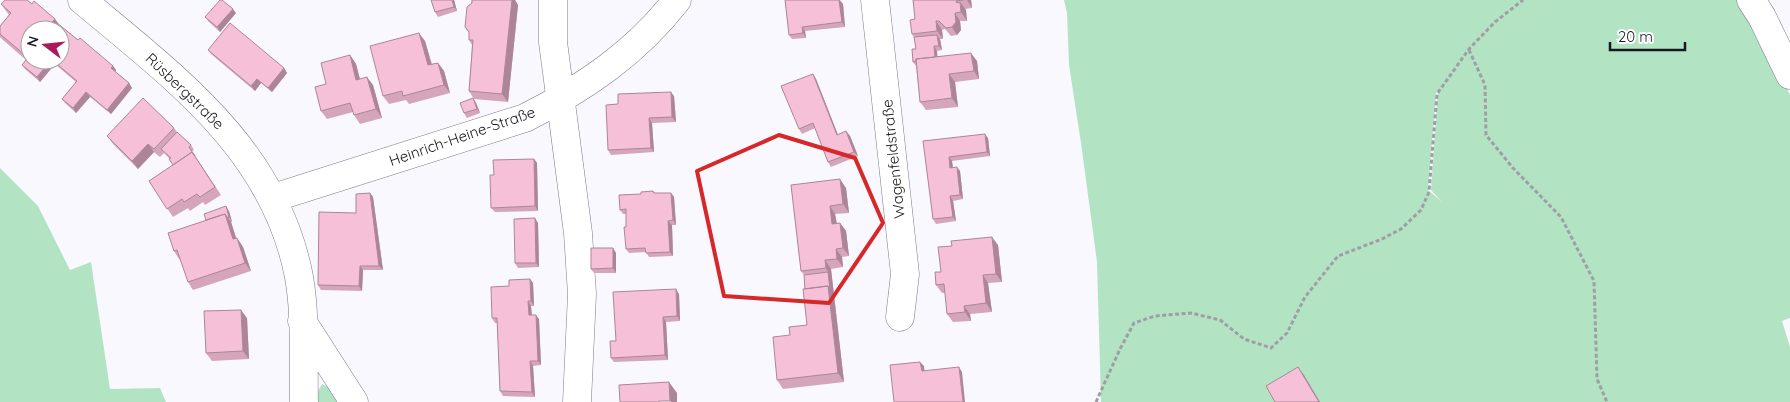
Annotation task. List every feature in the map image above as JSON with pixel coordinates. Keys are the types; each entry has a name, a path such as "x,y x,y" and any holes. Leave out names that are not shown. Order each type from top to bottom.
{"street":[{"name":"Rüsbergstraße","path":"82,0 168,72 207,108 241,148 273,198 289,234 299,278 304,402"},
{"path":"553,0 553,42 576,224 582,294 577,402"},
{"name":"Heinrich-Heine-Straße","path":"273,198 525,118 560,100 591,80 639,44 677,0"},
{"name":"Wagenfeldstraße","path":"875,0 905,274 900,317"},
{"path":"1751,0 1766,24 1790,75"},
{"path":"302,321 354,402"}],"path":[{"path":"1096,402 1120,349 1134,324 1155,316 1191,313 1220,320 1244,339 1271,348 1288,333 1305,297 1338,256 1402,229 1421,210 1429,192 1437,94 1469,49 1495,22 1524,0"},
{"path":"1469,49 1485,85 1486,135 1512,168 1561,217 1594,281 1597,379 1607,402"}],"highlighted area":[{"path":"779,135 855,158 883,223 829,303 724,296 697,171"}],"green space":[{"path":"1064,0 1740,0 1790,95 1790,318 1782,321 1790,347 1790,402 1101,402 1097,262 1069,65 1067,13","holes":["1438,91 1431,190 1441,201 1428,190 1436,93"]},
{"path":"0,168 38,206 70,270 91,262 110,389 160,388 166,402 0,402"},
{"path":"322,384 330,388 341,402 317,402 318,391"}],"building":[{"path":"5,0 27,0 32,4 34,1 55,19 20,20 20,51 0,34 0,26 11,13 1,4"},
{"path":"220,0 233,9 217,27 205,17"},
{"path":"431,0 452,0 454,7 435,12"},
{"path":"472,0 512,0 502,94 469,91 473,40 469,40 469,32 465,27 467,7 472,3"},
{"path":"785,0 839,0 842,22 802,27 803,33 789,35"},
{"path":"913,0 963,0 956,1 957,3 960,2 961,12 955,13 956,22 952,27 946,28 939,21 936,21 937,31 912,34 910,20 915,19"},
{"path":"230,23 284,68 268,88 257,79 251,86 208,50"},
{"path":"419,33 428,65 438,63 444,85 403,96 402,91 383,96 370,46"},
{"path":"70,34 78,40 80,38 113,66 111,68 129,83 107,110 86,92 73,108 62,99 77,81 64,70 70,70"},
{"path":"937,35 939,46 934,46 935,57 916,59 913,62 912,49 916,49 914,37"},
{"path":"971,53 974,71 949,74 952,98 920,102 916,59"},
{"path":"350,55 356,80 367,77 376,109 354,115 350,103 321,111 315,87 326,84 321,63"},
{"path":"28,70 43,70 37,77"},
{"path":"813,74 837,135 846,131 854,152 828,162 813,123 799,129 781,86"},
{"path":"671,92 672,117 649,118 651,148 608,150 606,105 618,104 618,94"},
{"path":"143,98 174,128 154,149 148,144 132,161 107,136"},
{"path":"473,98 477,109 464,113 460,103"},
{"path":"177,132 191,145 189,147 195,156 192,152 173,165 169,159 171,158 161,149"},
{"path":"985,134 987,152 949,157 950,168 957,167 960,195 950,196 953,217 933,219 923,141"},
{"path":"192,152 215,187 200,197 197,194 184,202 182,199 167,209 149,181"},
{"path":"534,159 535,206 491,208 490,175 494,175 493,160"},
{"path":"840,179 843,204 830,206 832,224 840,223 843,248 836,249 837,259 825,260 826,268 801,271 791,185"},
{"path":"653,191 654,193 671,193 673,220 668,221 670,252 646,253 645,248 626,249 624,227 626,227 626,209 620,210 619,195 641,194 641,192"},
{"path":"370,193 379,266 360,266 359,286 318,285 319,212 356,213 356,194"},
{"path":"226,206 228,218 225,214 206,220 204,214"},
{"path":"225,214 233,239 237,238 245,263 188,282 177,250 174,251 168,233"},
{"path":"535,218 536,263 515,263 514,219"},
{"path":"992,237 996,274 983,275 986,303 964,306 965,312 947,314 944,284 936,285 935,272 941,272 938,247 952,246 951,241"},
{"path":"591,248 613,248 613,268 591,269"},
{"path":"828,272 830,290 828,286 805,289 804,275"},
{"path":"530,279 531,301 528,301 529,315 536,315 538,361 530,361 532,392 500,391 497,318 492,318 491,287 509,286 509,280"},
{"path":"828,286 838,373 777,380 773,337 790,335 789,327 807,325 803,289"},
{"path":"676,289 677,316 663,317 665,355 611,358 610,341 616,341 613,292"},
{"path":"241,310 243,351 206,353 204,311"},
{"path":"920,362 922,371 959,367 963,402 894,402 890,365"},
{"path":"1298,367 1319,402 1275,402 1266,386"},
{"path":"669,382 670,401 620,402 619,385"}]}
